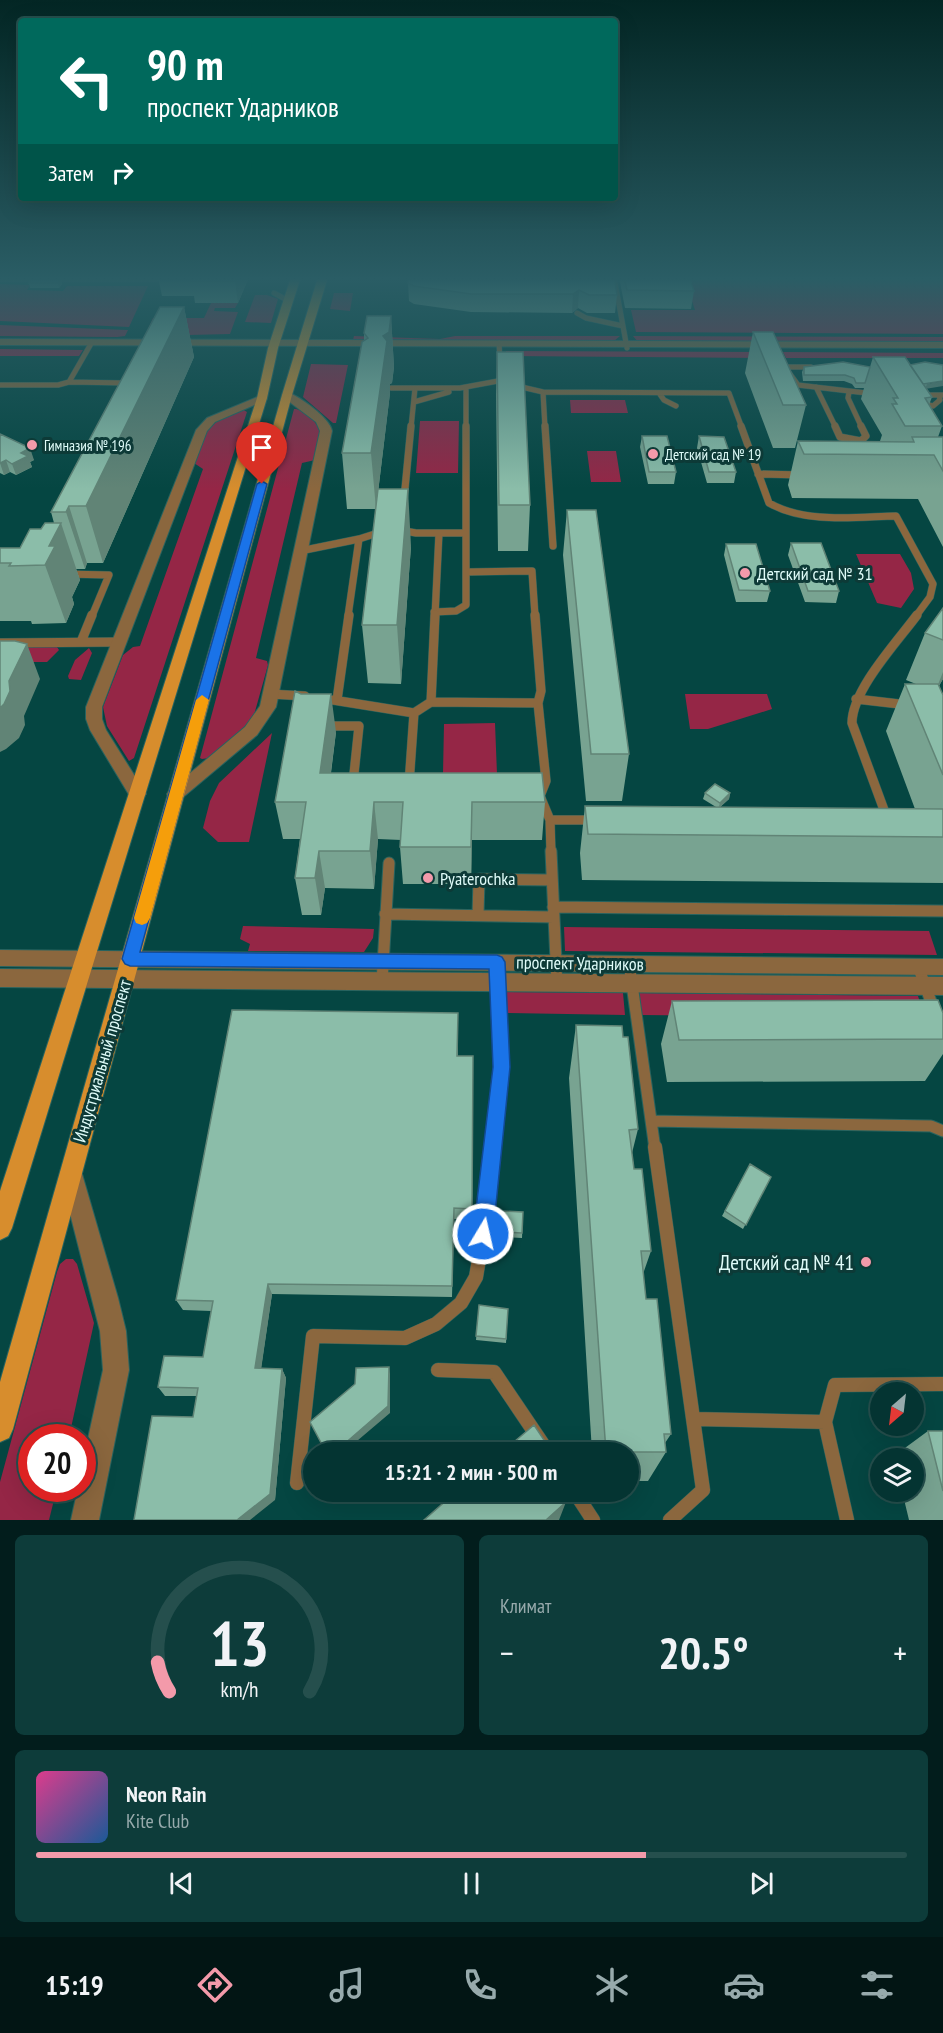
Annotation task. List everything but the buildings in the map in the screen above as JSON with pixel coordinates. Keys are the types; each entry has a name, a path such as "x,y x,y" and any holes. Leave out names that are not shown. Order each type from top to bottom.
{"main road":[{"path":"0,1228 262,398 273,348"},
{"name":"Индустриальный проспект","path":"0,1429 287,395 303,348"}],"street":[{"path":"685,348 778,351 943,350"},
{"path":"778,351 862,348"},
{"path":"176,794 251,731 268,707 326,431 325,425 320,420 287,395"},
{"path":"137,794 98,730 94,719 94,707 202,430 211,420 262,398"},
{"name":"проспект Ударников","path":"0,958 943,967"},
{"name":"проспект Ударников","path":"0,978 934,986"},
{"path":"0,1190 18,1171"},
{"path":"71,1174 106,1298 113,1331 116,1370 85,1520"}],"lane":[{"path":"69,382 89,348"},
{"path":"498,381 501,378 500,348"},
{"path":"778,351 798,385 882,394"},
{"path":"787,367 812,367"},
{"path":"414,402 498,381 543,392 729,393 769,503 776,509 788,513 896,516 933,584 930,597 856,699 852,723 889,823 877,823"},
{"path":"0,385 58,385 69,382 127,383 121,393"},
{"path":"816,387 840,437 861,441 866,436 848,399 849,392"},
{"path":"391,388 463,388"},
{"path":"404,503 415,388"},
{"path":"434,612 454,612 466,605 463,388"},
{"path":"543,392 553,546"},
{"path":"659,393 664,400 676,406"},
{"path":"941,395 940,400 933,406 910,396 941,395"},
{"path":"758,474 806,475"},
{"path":"300,551 359,539 392,527 399,521"},
{"path":"392,527 410,532 465,533"},
{"path":"431,702 439,533"},
{"path":"337,700 359,539"},
{"path":"467,572 532,571 541,691 538,703 546,781 540,796 550,820 557,983"},
{"path":"55,574 109,575 81,642"},
{"path":"0,643 120,642"},
{"path":"270,694 317,698"},
{"path":"327,699 414,713 431,702 538,703"},
{"path":"856,699 878,703 921,705"},
{"path":"409,795 414,713"},
{"path":"318,726 359,726 352,795"},
{"path":"528,796 540,796"},
{"path":"550,820 607,820"},
{"path":"382,982 389,863"},
{"path":"478,915 478,879 552,880"},
{"path":"385,914 943,911"},
{"path":"297,1483 313,1336 405,1338 436,1324 460,1303 476,1277 487,1212 501,1067 497,962"},
{"path":"629,963 703,1490 670,1520"},
{"path":"918,966 934,986 939,1024"},
{"path":"651,1121 931,1126 943,1131"},
{"path":"438,1370 494,1372 541,1442"},
{"path":"847,1520 825,1422 835,1385 943,1384"},
{"path":"694,1419 825,1422"},
{"path":"581,1502 593,1520"}],"shaded area":[{"path":"0,349 83,350 79,356 0,356"},
{"path":"506,351 772,352 776,358 506,356"},
{"path":"783,352 943,353 943,358 786,358"},
{"path":"311,364 348,365 336,423 333,423 303,397"},
{"path":"570,400 625,400 628,413 571,413"},
{"path":"242,409 247,412 134,758 129,761 107,726 103,707 123,655 133,647 140,646 203,469 194,463 205,434 220,419"},
{"path":"294,409 301,410 313,420 320,435 315,460 302,463 256,658 267,661 268,665 254,715 248,724 209,758 202,759 200,758"},
{"path":"420,421 459,421 458,473 416,473"},
{"path":"587,451 616,451 621,482 591,482"},
{"path":"856,554 900,554 911,573 914,589 901,608 877,603"},
{"path":"0,647 57,647 59,650 47,662 0,662"},
{"path":"89,648 92,653 81,680 69,679 68,676 75,660"},
{"path":"685,694 767,694 772,709 708,729 690,729"},
{"path":"495,723 497,774 443,774 444,724"},
{"path":"272,733 249,842 218,842 203,828 210,801 219,783"},
{"path":"243,926 374,929 373,938 364,952 248,951 250,944 240,939"},
{"path":"564,927 929,931 937,955 565,951"},
{"path":"506,992 623,993 625,1015 506,1013"},
{"path":"639,993 918,996 925,1018 641,1015"},
{"path":"66,1259 73,1259 77,1264 94,1323 72,1424 18,1424 18,1502 54,1502 49,1520 0,1520 0,1482 60,1264"}],"slow traffic":[{"path":"142,918 202,700"}],"place":[{"name":"Гимназия № 196","path":"32,445"},
{"name":"Детский сад № 19","path":"653,454"},
{"name":"Детский сад № 31","path":"745,573"},
{"name":"Pyaterochka","path":"428,878"},
{"name":"Детский сад № 41","path":"866,1262"}],"route":[{"path":"262,484 130,959 497,962 501,1067 483,1234"}]}
